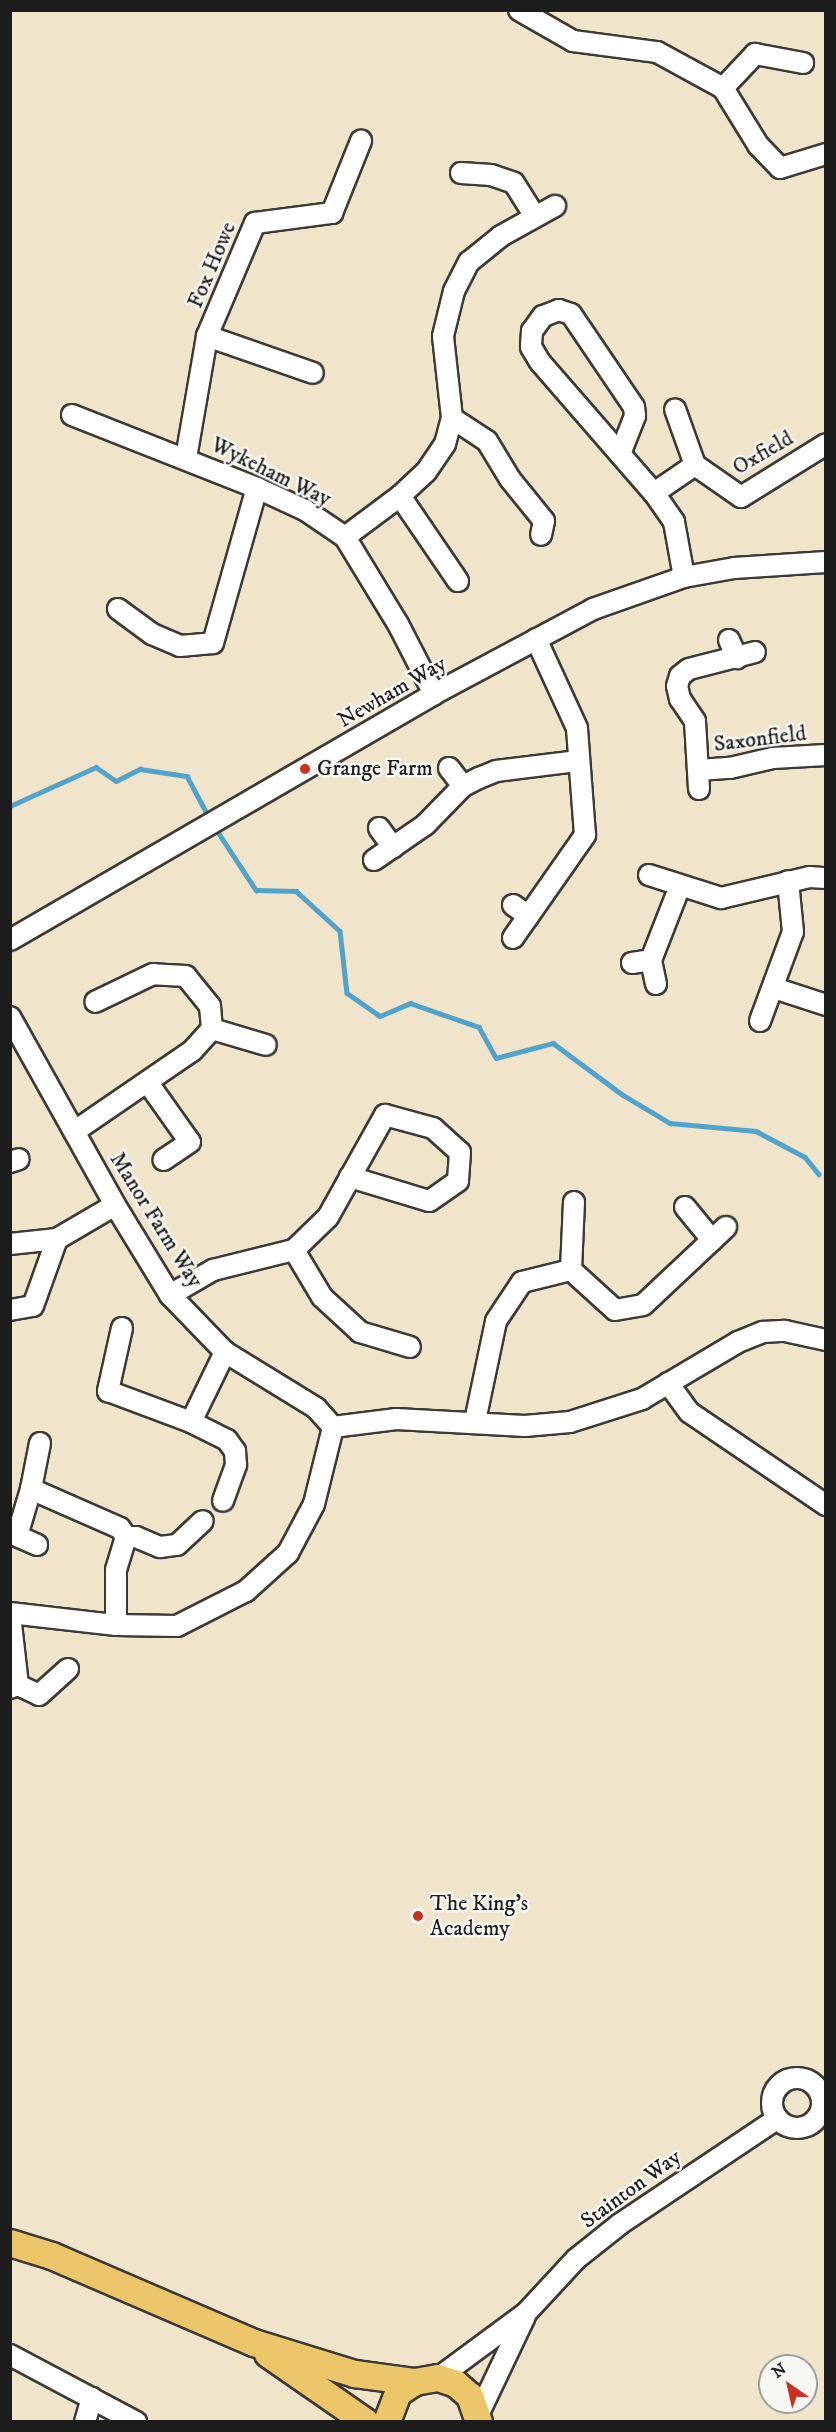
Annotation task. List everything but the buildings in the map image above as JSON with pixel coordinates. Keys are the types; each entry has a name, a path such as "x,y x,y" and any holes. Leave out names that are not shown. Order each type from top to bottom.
{"main road":[{"path":"10,2243 52,2256 254,2343 355,2374 456,2384 470,2396 481,2418"},
{"path":"254,2343 366,2421"},
{"path":"387,2421 398,2393 426,2380"}],"street":[{"path":"519,10 573,41 657,52 723,88 758,145 780,168 825,154"},
{"path":"723,88 754,54 803,63"},
{"name":"Fox Howe","path":"186,458 207,336 255,223 332,213 361,141"},
{"path":"461,173 491,175 514,183 535,216"},
{"path":"345,537 400,496 426,472 445,444 452,418 443,336 454,291 480,250 555,206"},
{"path":"620,454 635,416 634,407 571,314 559,310 543,316 532,331 531,346 620,454 654,493 674,522 684,577"},
{"name":"Fox Howe","path":"207,336 313,373"},
{"path":"654,493 695,465 675,409"},
{"name":"Wykeham Way","path":"72,415 186,458 257,488 304,510 345,537 398,624 434,694"},
{"path":"452,418 487,441 510,479 544,521 541,535"},
{"name":"Oxfield","path":"695,465 741,497 825,444"},
{"path":"118,609 152,634 180,646 213,643 257,488"},
{"path":"400,496 458,581"},
{"name":"Newham Way","path":"10,940 434,694 593,609 684,577 734,568 825,562"},
{"path":"513,938 521,911 585,835 577,728 536,639"},
{"name":"Saxonfield","path":"729,640 746,655 689,669 680,676 677,686 680,699 694,720 699,780 730,768 773,758 825,755"},
{"path":"374,860 425,825 463,786 496,771 578,761"},
{"path":"449,768 463,786"},
{"path":"379,828 393,848"},
{"path":"649,875 721,898 788,881 825,878"},
{"path":"760,1021 794,932 788,881"},
{"path":"656,984 642,962 680,886"},
{"path":"75,1131 192,1051 212,1029 210,1006 186,976 153,974 95,1002"},
{"path":"774,988 825,1005"},
{"name":"Manor Farm Way","path":"10,1017 115,1205 170,1295 225,1352 316,1408 333,1427"},
{"path":"212,1029 266,1045"},
{"path":"148,1083 190,1142 163,1160"},
{"path":"170,1295 213,1270 294,1250 328,1217 350,1177 385,1115 433,1128 460,1152 458,1181 429,1201 350,1177"},
{"path":"571,1270 574,1202"},
{"path":"10,1244 57,1239 115,1205"},
{"path":"571,1270 615,1310 644,1305 719,1234 685,1207"},
{"path":"10,1310 33,1306 57,1239"},
{"path":"294,1250 322,1298 360,1332 410,1347"},
{"path":"475,1422 496,1321 522,1282 571,1270"},
{"path":"122,1328 108,1391 191,1422 227,1440 235,1451 236,1466 223,1501"},
{"path":"68,1669 39,1695 14,1686 10,1614 117,1625 177,1626 246,1591 288,1553 314,1504 333,1427 396,1419 525,1426 570,1422 642,1399 738,1342 764,1332 785,1331 825,1340"},
{"path":"191,1422 225,1352"},
{"path":"669,1383 689,1412 825,1505"},
{"path":"38,1545 17,1536 31,1489 40,1443"},
{"path":"31,1489 120,1528 126,1538 116,1570 117,1625"},
{"path":"126,1538 136,1537 160,1547 177,1545 203,1521"},
{"path":"801,2078 823,2090 822,2109 810,2125 795,2128 777,2119 771,2100 781,2082 801,2078"},
{"name":"Stainton Way","path":"426,2380 526,2313 576,2259 620,2224 777,2119"},
{"name":"Stainton Way","path":"481,2418 526,2313"},
{"path":"10,2355 136,2421"},
{"path":"85,2421 92,2398"}],"waterway":[{"path":"10,806 96,767 116,781 140,769 187,776 210,819"},
{"path":"214,826 256,890 296,891 340,931 347,993 380,1016 410,1003 479,1027 496,1058 553,1043 623,1095 670,1123 756,1131 805,1157 819,1174"}],"place":[{"name":"Grange Farm","path":"305,769"},
{"name":"The King's Academy","path":"418,1916"}]}
